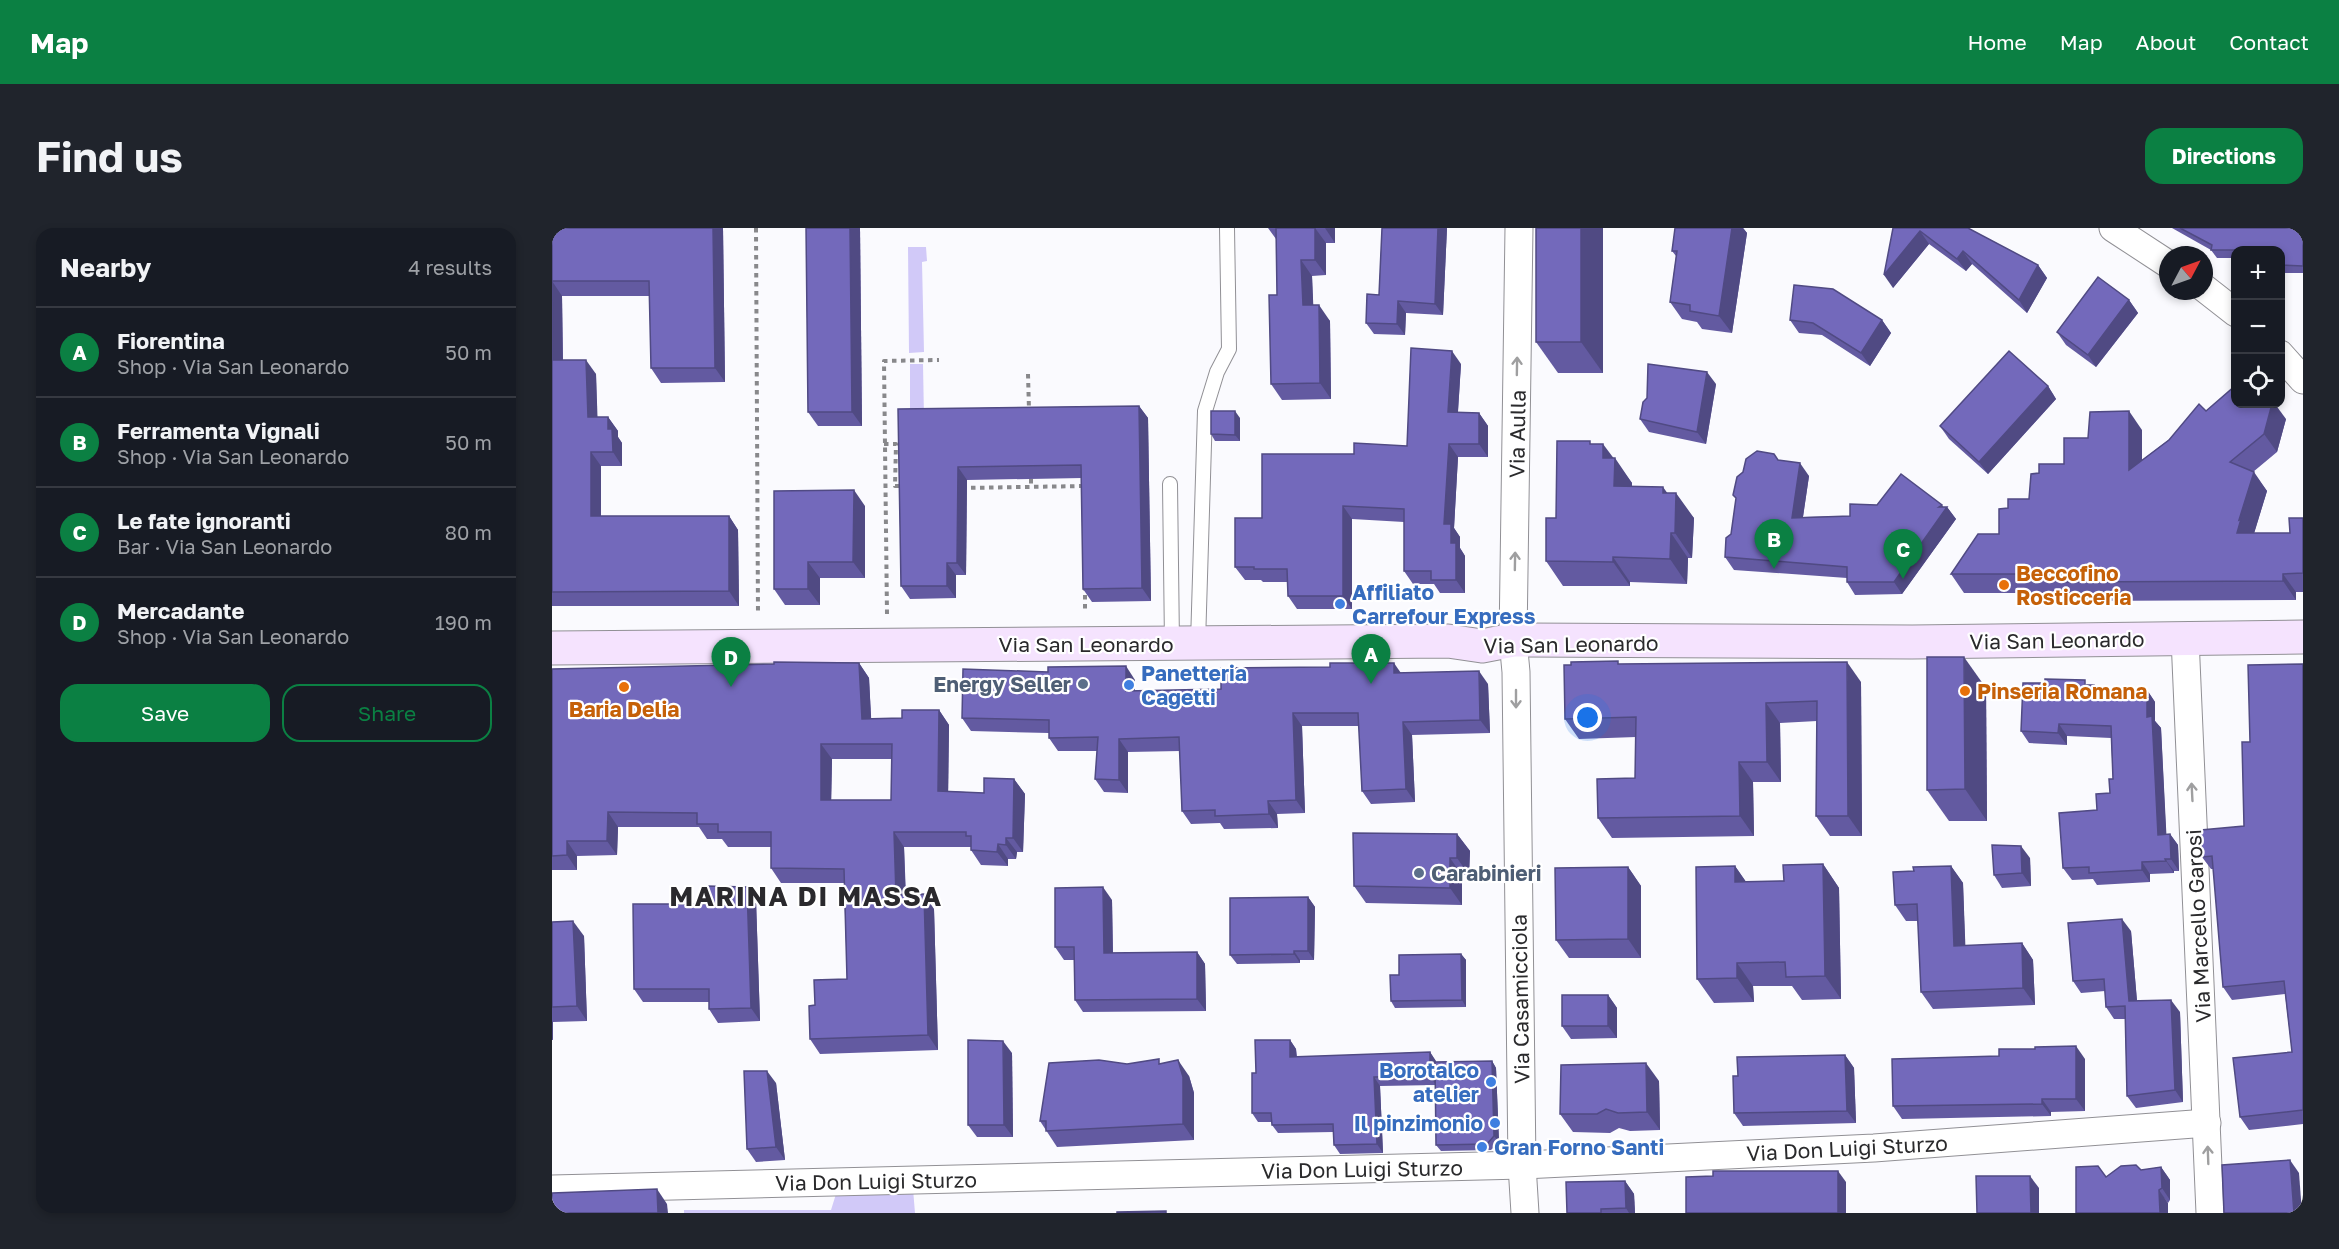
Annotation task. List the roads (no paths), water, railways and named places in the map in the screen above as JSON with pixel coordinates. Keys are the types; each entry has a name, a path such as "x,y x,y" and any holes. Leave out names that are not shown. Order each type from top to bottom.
{"main road":[{"name":"Via San Leonardo","path":"552,648 1448,641 1482,646 1513,640 1912,642 2303,637"}],"street":[{"name":"Via Aulla","path":"1513,640 1519,228"},
{"path":"2113,228 2159,258"},
{"path":"2213,295 2231,310"},
{"path":"2285,360 2303,380"},
{"name":"Via Marcello Garosi","path":"2186,638 2210,1213"},
{"name":"Via Casamicciola","path":"1513,640 1516,672 1522,1165 1525,1213"},
{"name":"Via Don Luigi Sturzo","path":"552,1189 1522,1165 1874,1148 2207,1123"}],"lane":[{"path":"1185,643 1205,411 1217,372 1229,349 1227,228"},
{"path":"1170,484 1185,643"}],"place":[{"name":"Ferramenta Vignali","path":"1774,569"},
{"name":"Le fate ignoranti","path":"1903,579"},
{"name":"Beccofino Rosticceria","path":"2004,585"},
{"name":"Affiliato Carrefour Express","path":"1340,604"},
{"name":"Energy Seller","path":"1083,684"},
{"name":"Fiorentina","path":"1371,684"},
{"name":"Panetteria Cagetti","path":"1129,685"},
{"name":"Baria Delia","path":"624,687"},
{"name":"Mercadante","path":"731,687"},
{"name":"Pinseria Romana","path":"1965,691"},
{"name":"Carabinieri","path":"1419,873"},
{"name":"Borotalco atelier","path":"1491,1082"},
{"name":"Il pinzimonio","path":"1495,1123"},
{"name":"Gran Forno Santi","path":"1482,1147"}],"district":[{"name":"MARINA DI MASSA","path":"806,896"}]}
